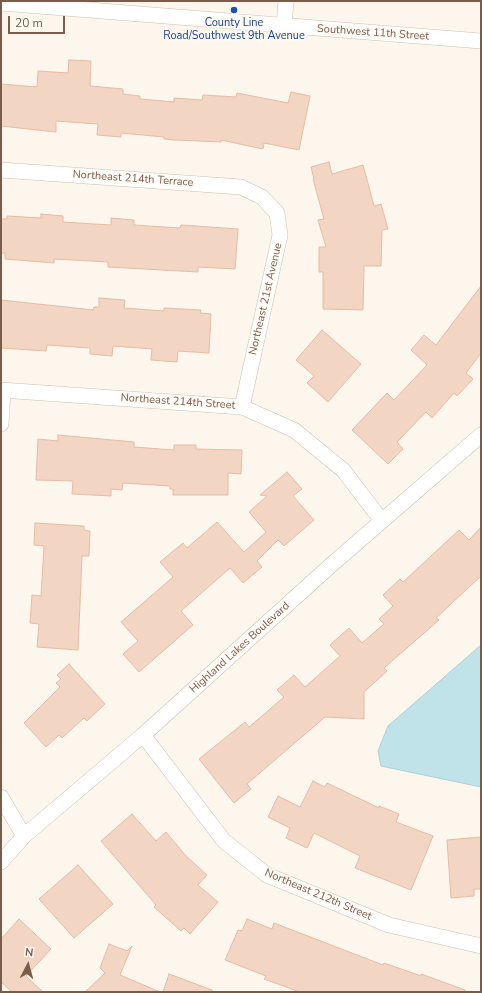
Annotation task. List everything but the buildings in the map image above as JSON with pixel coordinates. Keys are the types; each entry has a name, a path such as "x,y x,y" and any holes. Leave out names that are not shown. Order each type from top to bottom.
{"street":[{"path":"284,26 286,1"},
{"name":"Southwest 11th Street","path":"1,3 481,41"},
{"name":"Northeast 214th Terrace","path":"1,170 241,187 262,197"},
{"name":"Northeast 21st Avenue","path":"242,407 280,235 277,213 262,197"},
{"path":"1,424 2,390"},
{"name":"Northeast 214th Street","path":"2,390 242,407 294,430 343,470 382,521"},
{"name":"Highland Lakes Boulevard","path":"1,862 24,836 143,735 382,521 481,435"},
{"name":"Northeast 212th Street","path":"143,735 224,841 267,875 389,925 481,946"},
{"path":"1,797 24,836"}],"water":[{"path":"481,645 481,787 381,766 378,751 388,726"}],"place":[{"name":"County Line Road/Southwest 9th Avenue","path":"234,10"}]}
